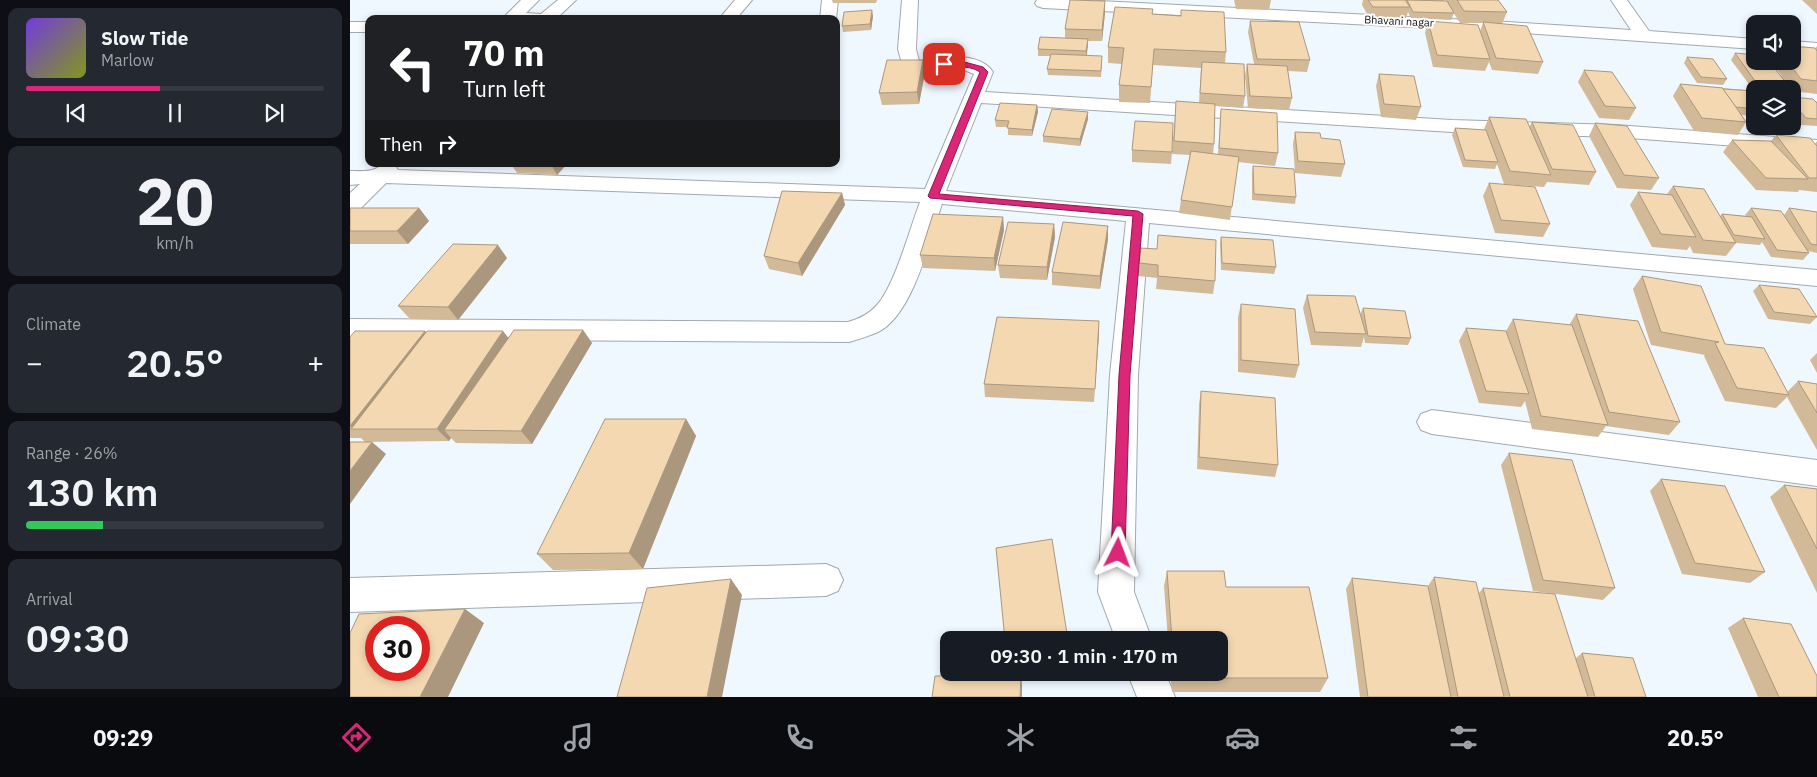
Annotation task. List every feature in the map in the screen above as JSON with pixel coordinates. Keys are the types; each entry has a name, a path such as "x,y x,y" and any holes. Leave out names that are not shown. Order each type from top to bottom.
{"street":[{"path":"513,15 531,0"},
{"path":"551,15 568,0"},
{"path":"730,15 744,0"},
{"path":"828,15 830,0"},
{"path":"350,329 849,332 870,325 886,312 899,293 933,196 984,72 980,68 961,63 911,66 907,49 910,0"},
{"path":"1619,0 1643,36"},
{"name":"Bhavani nagar","path":"1043,3 1508,26 1746,43"},
{"path":"350,27 365,27"},
{"path":"1801,47 1817,48"},
{"path":"973,97 1452,126 1616,131 1817,146"},
{"path":"350,206 386,170"},
{"path":"350,178 386,170 910,194 1817,278"},
{"path":"1131,631 1116,592 1124,375 1138,214"},
{"path":"1432,422 1817,473"},
{"path":"350,595 826,580"},
{"path":"1150,681 1156,697"}],"building":[{"path":"1070,0 1105,1 1102,30 1065,29"},
{"path":"1368,0 1405,0 1410,7 1373,7"},
{"path":"1407,0 1447,1 1454,13 1413,12"},
{"path":"1457,0 1498,0 1507,12 1464,11"},
{"path":"1115,7 1153,9 1152,14 1181,16 1181,10 1224,12 1226,52 1154,49 1151,87 1119,85 1124,48 1108,47"},
{"path":"872,10 870,24 842,26 844,12"},
{"path":"1250,21 1299,22 1310,60 1257,59"},
{"path":"1428,21 1478,25 1490,59 1437,55"},
{"path":"1483,22 1527,26 1543,62 1496,58"},
{"path":"1040,37 1088,39 1086,51 1038,49"},
{"path":"1801,47 1815,48 1817,51 1817,81 1801,79 1794,70 1801,70"},
{"path":"1735,53 1746,54 1746,68"},
{"path":"1051,54 1102,56 1101,71 1047,69"},
{"path":"1687,57 1713,59 1727,79 1701,77"},
{"path":"887,60 923,60 917,92 879,93"},
{"path":"1202,62 1244,64 1245,96 1200,93"},
{"path":"1247,64 1287,66 1292,98 1250,96"},
{"path":"1584,70 1612,72 1636,108 1605,106"},
{"path":"1747,70 1776,70 1784,80 1754,80"},
{"path":"1379,74 1414,76 1421,107 1384,104"},
{"path":"1680,84 1723,88 1746,122 1702,118"},
{"path":"1723,89 1746,90 1746,108 1736,107"},
{"path":"1801,98 1813,99 1817,103 1817,119 1806,118 1801,112"},
{"path":"1176,101 1215,104 1214,144 1174,141"},
{"path":"1000,103 1037,105 1032,130 1007,128 1009,121 995,120"},
{"path":"1052,109 1088,112 1080,139 1043,136"},
{"path":"1221,109 1277,113 1278,153 1219,148"},
{"path":"1489,117 1526,119 1551,175 1510,171"},
{"path":"1135,121 1173,123 1172,152 1132,150"},
{"path":"1532,122 1573,125 1596,172 1552,169"},
{"path":"1595,123 1627,126 1659,178 1624,175"},
{"path":"1455,128 1486,130 1498,162 1465,160"},
{"path":"1295,132 1320,133 1321,138 1340,140 1345,164 1298,161"},
{"path":"1776,135 1810,138 1817,146 1817,178 1809,178"},
{"path":"1732,140 1771,141 1808,179 1766,178"},
{"path":"1191,151 1239,157 1232,207 1181,200"},
{"path":"1253,166 1294,169 1296,197 1254,194"},
{"path":"1489,183 1535,187 1550,224 1501,220"},
{"path":"1673,186 1704,189 1736,243 1703,240"},
{"path":"782,191 842,193 798,263 764,256"},
{"path":"1638,192 1672,195 1696,237 1661,234"},
{"path":"350,208 419,208 397,231 350,231"},
{"path":"1751,208 1781,211 1809,253 1777,250"},
{"path":"1789,208 1817,212 1817,245 1811,244"},
{"path":"933,214 1003,217 994,258 920,255"},
{"path":"1722,214 1752,217 1765,239 1734,235"},
{"path":"1008,222 1054,224 1047,267 998,265"},
{"path":"1063,222 1108,226 1100,276 1052,272"},
{"path":"1158,235 1216,240 1215,281 1158,276 1158,265 1139,263 1141,248 1157,249"},
{"path":"1221,237 1273,240 1276,267 1222,263"},
{"path":"453,244 498,245 448,307 398,306"},
{"path":"1642,276 1701,286 1725,344 1764,348 1789,395 1737,388 1715,343 1719,342 1661,332"},
{"path":"1759,285 1799,289 1817,317 1774,312"},
{"path":"1307,295 1355,296 1366,334 1315,332"},
{"path":"1241,304 1295,309 1299,365 1241,360"},
{"path":"1363,308 1405,311 1411,338 1368,336"},
{"path":"1576,314 1638,321 1680,422 1609,412"},
{"path":"997,317 1099,321 1095,389 984,384"},
{"path":"1513,319 1572,325 1608,425 1541,416"},
{"path":"1466,328 1506,331 1529,394 1486,391"},
{"path":"514,330 583,330 521,431 444,430"},
{"path":"355,331 425,331 350,426 350,337"},
{"path":"427,331 503,331 437,429 351,429"},
{"path":"1798,381 1817,384 1817,413"},
{"path":"1201,391 1275,398 1278,465 1199,457"},
{"path":"605,419 686,419 629,553 537,554"},
{"path":"350,442 372,442 350,471"},
{"path":"1509,453 1572,460 1615,588 1543,580"},
{"path":"1661,479 1725,486 1765,572 1695,563"},
{"path":"1784,485 1817,489 1817,549"},
{"path":"1052,539 1067,631 1004,631 996,548"},
{"path":"1167,571 1224,571 1226,587 1309,587 1328,678 1228,678 1228,631 1171,631"},
{"path":"1434,577 1476,582 1504,697 1458,697"},
{"path":"1352,578 1428,586 1451,697 1368,697"},
{"path":"731,579 707,697 617,697 647,588"},
{"path":"1483,588 1555,594 1588,697 1510,697"},
{"path":"465,609 430,677 430,616 365,616 365,681 428,681 420,697 350,697 350,633 359,614"},
{"path":"1743,618 1791,624 1817,676 1817,697 1779,697"},
{"path":"1582,653 1633,658 1646,697 1595,697"},
{"path":"935,676 940,676 940,681 1021,681 1020,697 932,697"}],"route":[{"path":"944,64 961,63 980,68 984,72 933,196 1138,214 1124,375 1124,434 1118,553"}]}
